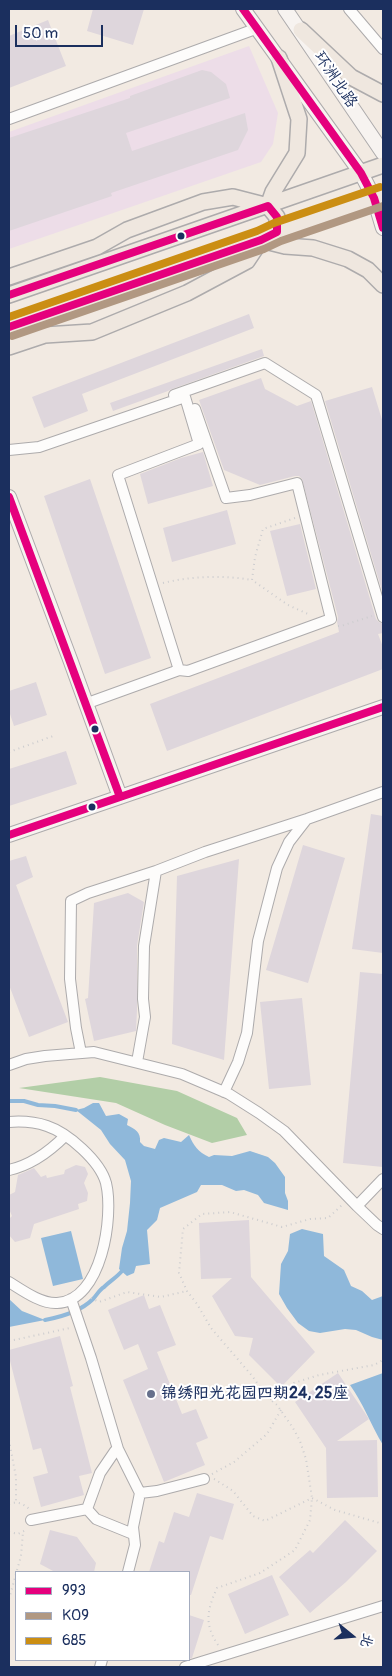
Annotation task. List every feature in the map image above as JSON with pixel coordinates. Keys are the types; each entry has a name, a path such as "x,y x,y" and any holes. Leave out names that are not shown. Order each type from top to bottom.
{"main road":[{"path":"301,30 351,76 383,94"},
{"path":"268,206 273,192 297,153 299,119 279,58"},
{"path":"9,295 383,165"},
{"path":"9,277 97,247 127,230 203,202 233,197 268,206 278,217 277,232"},
{"path":"9,328 378,197"},
{"path":"261,240 285,246 313,248 348,259 368,270 383,285"},
{"path":"9,347 45,335 92,332 187,293 247,261 261,240"}],"street":[{"name":"环洲北路","path":"244,9 378,197 383,228"},
{"name":"环洲北路","path":"286,9 383,153"},
{"path":"349,9 383,49"},
{"path":"9,119 258,28"},
{"path":"9,450 36,447 187,396 280,361"},
{"path":"36,447 44,442 265,363 316,395 383,615"},
{"path":"178,670 118,475 199,444 187,396"},
{"path":"85,704 178,670 188,672 331,619 297,483 250,495 226,498 187,396"},
{"path":"9,497 120,797"},
{"path":"9,835 383,707"},
{"path":"81,1053 70,978 71,901 88,893 156,871 205,852 383,792"},
{"path":"224,1092 238,1062 247,1033 258,941 277,868 289,842 307,819"},
{"path":"137,1062 145,1017 143,999 144,946 156,871"},
{"path":"9,1065 26,1059 94,1052 182,1074 224,1092 284,1131 357,1206 383,1229"},
{"path":"9,1122 39,1124 52,1128 65,1136 95,1162 106,1182 109,1205 105,1239 98,1266 83,1289 72,1299 56,1304 43,1300 9,1282"},
{"path":"9,1170 25,1166 52,1148 65,1136"},
{"path":"357,1206 383,1179"},
{"path":"72,1299 118,1449 140,1493 133,1527 134,1545 128,1571"},
{"path":"87,1509 100,1473 115,1451"},
{"path":"140,1493 157,1491 204,1479"},
{"path":"87,1509 96,1519 134,1534"},
{"path":"31,1520 87,1509"},
{"path":"185,1667 383,1606"}],"path":[{"path":"252,580 255,557 263,528 297,517"},
{"path":"152,585 189,578 235,577 252,580 288,606 340,626 383,615"},
{"path":"9,752 56,735"},
{"path":"224,1655 212,1637 208,1616 216,1588 260,1573 295,1550 310,1520 312,1498 306,1459 300,1441 281,1410 211,1328 187,1291 179,1273 184,1229 202,1214 230,1212 282,1227 310,1219 328,1218 349,1198"},
{"path":"83,1289 92,1300 99,1302 127,1292 160,1297 187,1291"},
{"path":"9,1341 80,1326"},
{"path":"270,1399 286,1394 294,1383 319,1375 374,1365 383,1360"},
{"path":"204,1479 234,1462 267,1434 281,1410"},
{"path":"9,1440 16,1477 16,1502"},
{"path":"204,1479 216,1480 233,1491 253,1516 265,1520 312,1498"},
{"path":"312,1498 335,1510 383,1524"},
{"path":"9,1504 16,1502 26,1506 31,1515 30,1525 23,1532 18,1534 9,1532"},
{"path":"17,1571 21,1556 23,1532"},
{"path":"9,1599 15,1578"}],"shaded area":[{"path":"249,46 278,113 273,144 261,162 9,249 9,132"}],"green space":[{"path":"100,1077 177,1091 237,1118 247,1135 212,1143 116,1103 19,1088"}],"water":[{"path":"93,1103 99,1103 106,1116 119,1114 128,1119 127,1125 137,1131 140,1136 140,1142 144,1146 155,1149 159,1140 164,1138 181,1142 189,1135 197,1148 209,1157 214,1155 232,1156 250,1151 268,1157 285,1177 288,1210 264,1203 258,1195 244,1190 236,1191 222,1185 201,1185 197,1192 160,1208 157,1220 147,1230 150,1264 136,1266 134,1273 127,1276 119,1269 127,1231 131,1181 125,1160 110,1144 101,1130 76,1110"},
{"path":"302,1229 323,1234 324,1256 344,1270 351,1286 362,1291 372,1300 383,1296 383,1340 356,1330 345,1329 320,1333 309,1331 298,1323 287,1308 279,1294 281,1264 288,1251 290,1234"},
{"path":"71,1231 83,1279 53,1286 41,1238"},
{"path":"9,1299 22,1311 45,1320 9,1327"},
{"path":"383,1373 383,1445 350,1385"}],"building":[{"path":"93,9 144,9 133,45 87,31"},
{"path":"48,20 66,66 9,88 9,36"},
{"path":"202,70 211,72 226,84 230,98 126,133 132,151 245,113 248,130 238,150 111,193 112,196 9,231 9,138 130,98 130,96"},
{"path":"249,314 254,328 82,394 88,411 44,428 32,397"},
{"path":"262,349 264,356 113,411 110,403"},
{"path":"261,378 265,389 297,406 311,401 376,619 383,624 383,633 378,634 383,647 383,669 167,751 150,704 339,632 338,617 302,479 299,476 295,476 260,485 224,470 199,400"},
{"path":"372,387 383,423 383,594 325,401"},
{"path":"203,452 213,486 148,504 140,474 181,458"},
{"path":"90,479 151,658 105,674 44,496"},
{"path":"227,510 236,544 172,562 163,528"},
{"path":"300,524 316,589 287,596 270,531"},
{"path":"36,682 47,715 14,726 9,711 9,691"},
{"path":"66,751 77,784 9,806 9,769"},
{"path":"371,814 383,816 383,953 352,949"},
{"path":"303,845 345,858 308,983 266,970"},
{"path":"26,856 33,877 16,885 68,1022 29,1037 9,985 9,861"},
{"path":"239,859 224,1060 172,1044 177,876"},
{"path":"128,893 144,902 137,946 136,1031 94,1041 85,999 88,998 94,903"},
{"path":"360,972 383,974 383,1167 343,1163"},
{"path":"302,998 311,1085 269,1089 260,1002"},
{"path":"76,1165 85,1167 88,1174 84,1183 88,1193 87,1201 78,1204 79,1209 34,1224 30,1238 15,1242 9,1235 9,1219 12,1216 9,1209 9,1195 15,1192 18,1175 34,1168 41,1177 46,1175 47,1178 64,1174 65,1170"},
{"path":"249,1220 251,1277 315,1352 281,1387 249,1355 253,1338 235,1336 212,1296 232,1278 201,1279 199,1223"},
{"name":"锦绣阳光花园四期24, 25座","path":"144,1295 149,1309 160,1305 176,1345 157,1352 182,1414 196,1409 208,1438 196,1443 205,1465 164,1482 123,1380 148,1369 138,1344 124,1350 108,1310"},
{"path":"60,1336 73,1386 70,1387 92,1473 79,1476 84,1495 41,1507 33,1477 48,1473 41,1448 33,1450 9,1357 9,1350"},
{"path":"338,1373 369,1419 337,1441 377,1440 378,1497 327,1498 326,1448 295,1402"},
{"path":"197,1493 234,1504 223,1540 210,1536 191,1595 190,1571 149,1571 159,1541 164,1543 174,1512 189,1517"},
{"path":"345,1520 377,1551 346,1582 310,1613 279,1577 310,1550 313,1553"},
{"path":"50,1530 77,1537 96,1563 94,1571 53,1571 40,1564"},
{"path":"272,1575 289,1615 245,1634 228,1594"},
{"path":"190,1615 204,1620 192,1658 190,1659"}],"waterway":[{"path":"9,1101 24,1101 38,1105 76,1110"},
{"path":"45,1320 83,1307 122,1271"}],"transit line":[{"name":"993","path":"243,9 361,173 374,198 383,228"},
{"name":"685","path":"9,317 380,187"},
{"name":"993","path":"9,295 268,206 277,217 277,232 261,240 9,327"},
{"name":"K09","path":"12,336 383,206"},
{"name":"993","path":"9,497 120,797"},
{"name":"993","path":"9,835 383,707"}],"place":[{"name":"锦绣阳光花园四期24, 25座","path":"151,1394"}]}
